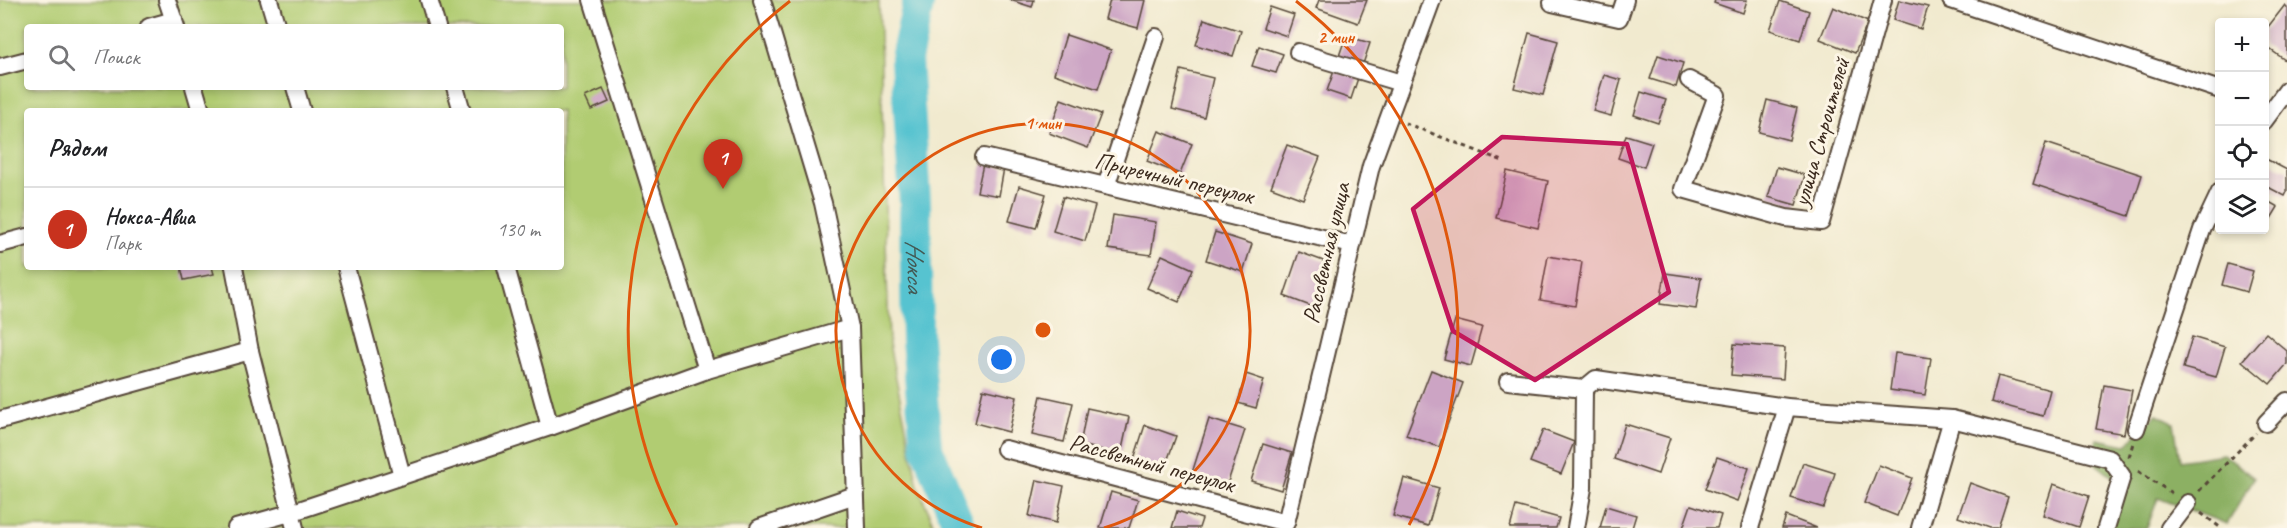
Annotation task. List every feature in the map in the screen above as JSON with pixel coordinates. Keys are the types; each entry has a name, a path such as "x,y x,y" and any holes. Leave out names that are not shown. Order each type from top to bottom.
{"street":[{"path":"167,0 175,24"},
{"path":"269,0 276,24"},
{"path":"429,0 436,24"},
{"path":"592,0 707,370"},
{"path":"762,0 823,203 850,328 857,528"},
{"name":"Рассветная улица","path":"1286,523 1371,166 1432,0"},
{"path":"1552,3 1619,18 1625,0"},
{"name":"улица Строителей","path":"1689,80 1717,95 1683,189 1786,218 1821,222 1883,0"},
{"path":"1951,0 2215,88"},
{"path":"1106,186 1156,37"},
{"path":"1298,52 1401,83"},
{"path":"0,67 24,61"},
{"path":"195,90 200,108"},
{"path":"296,90 301,108"},
{"path":"456,90 461,108"},
{"path":"2269,110 2287,90"},
{"name":"Приречный переулок","path":"984,157 1352,245"},
{"path":"2136,429 2202,230 2215,200"},
{"path":"0,244 24,238"},
{"path":"235,270 250,351 292,520"},
{"path":"347,270 402,476"},
{"path":"507,270 550,427"},
{"path":"236,528 292,520 402,476 550,427 707,370 850,328"},
{"path":"0,420 250,351"},
{"path":"1508,381 1584,389 1596,379 1787,407 1952,419 2110,459 2122,476 2106,528"},
{"path":"1576,528 1583,488 1584,389"},
{"path":"2266,423 2287,401"},
{"path":"1750,528 1787,407"},
{"path":"1920,528 1952,419"},
{"name":"Рассветный переулок","path":"1005,449 1286,523"},
{"path":"759,528 855,495"},
{"path":"2169,528 2188,503"}],"path":[{"path":"1389,117 1503,161"},
{"path":"2188,503 2266,423"},
{"path":"2138,471 2188,503 2221,528"}],"highlighted area":[{"path":"1502,137 1627,144 1669,292 1535,380 1453,331 1413,209"}],"green space":[{"path":"0,0 879,0 889,344 918,486 935,528 0,528"},
{"path":"2157,414 2174,423 2180,461 2223,454 2254,478 2227,524 2158,498 2147,528 2110,528 2120,483 2091,460 2097,439 2126,445"}],"building":[{"path":"1010,0 1034,0 1032,7"},
{"path":"1110,0 1145,0 1138,28 1105,19"},
{"path":"1319,0 1367,0 1358,23 1316,8"},
{"path":"1715,0 1747,0 1743,13 1714,3"},
{"path":"1899,0 1928,7 1921,29 1893,20"},
{"path":"1780,1 1809,11 1800,40 1770,30"},
{"path":"2285,5 2287,7 2287,58 2285,60 2269,49 2269,26"},
{"path":"1270,7 1294,15 1287,36 1263,28"},
{"path":"1833,7 1868,22 1855,53 1820,39"},
{"path":"1204,19 1241,31 1233,56 1196,45"},
{"path":"1529,33 1558,41 1543,95 1514,88"},
{"path":"1066,35 1111,50 1098,89 1054,74"},
{"path":"1346,36 1370,43 1363,64 1339,56"},
{"path":"1259,46 1283,54 1276,73 1252,66"},
{"path":"1658,55 1683,63 1676,87 1650,79"},
{"path":"1181,70 1213,78 1204,117 1172,109"},
{"path":"1334,71 1358,78 1351,99 1327,91"},
{"path":"1604,75 1621,80 1611,116 1593,111"},
{"path":"603,89 609,102 591,110 585,97"},
{"path":"1641,92 1666,100 1658,123 1634,115"},
{"path":"1061,99 1101,114 1088,148 1049,133"},
{"path":"1767,100 1797,108 1789,140 1759,132"},
{"path":"1159,131 1192,144 1180,174 1147,161"},
{"path":"1626,135 1652,143 1644,167 1618,158"},
{"path":"2046,143 2142,175 2129,216 2033,184"},
{"path":"1287,145 1320,157 1303,199 1271,187"},
{"path":"2269,161 2287,170 2285,196 2269,188"},
{"path":"983,164 1004,168 999,196 977,192"},
{"path":"1777,167 1805,175 1796,205 1768,197"},
{"path":"1507,171 1548,181 1538,228 1496,218"},
{"path":"1019,186 1046,194 1036,228 1009,221"},
{"path":"1063,197 1095,206 1085,241 1053,231"},
{"path":"2269,202 2278,207 2269,222"},
{"path":"1113,215 1156,222 1151,255 1108,249"},
{"path":"1215,232 1252,244 1243,272 1206,260"},
{"path":"1299,252 1329,263 1313,307 1284,296"},
{"path":"1162,255 1193,269 1179,302 1147,288"},
{"path":"1548,256 1582,262 1575,306 1540,300"},
{"path":"2228,264 2253,271 2247,292 2222,285"},
{"path":"182,270 213,270 214,274 184,280"},
{"path":"1665,273 1701,278 1696,309 1660,304"},
{"path":"1455,320 1482,327 1471,366 1444,359"},
{"path":"2266,333 2287,351 2287,364 2270,384 2242,361"},
{"path":"2192,337 2225,347 2216,377 2183,368"},
{"path":"1734,344 1785,348 1783,379 1731,375"},
{"path":"1895,353 1931,358 1925,395 1890,390"},
{"path":"1431,370 1463,383 1439,447 1406,435"},
{"path":"1246,374 1264,380 1256,408 1238,403"},
{"path":"1998,376 2050,390 2043,416 1991,402"},
{"path":"2104,385 2132,390 2124,434 2096,429"},
{"path":"983,389 1017,397 1009,432 975,423"},
{"path":"1041,396 1073,403 1064,442 1032,435"},
{"path":"1087,408 1129,417 1121,454 1080,445"},
{"path":"1209,419 1245,430 1227,485 1192,473"},
{"path":"1625,424 1670,438 1658,474 1614,459"},
{"path":"1145,425 1176,436 1164,470 1134,459"},
{"path":"1543,430 1574,442 1561,474 1530,462"},
{"path":"1263,444 1292,453 1281,490 1251,481"},
{"path":"1717,457 1749,468 1737,501 1705,489"},
{"path":"1803,463 1835,473 1824,508 1791,498"},
{"path":"1879,465 1912,478 1897,516 1864,503"},
{"path":"1404,478 1439,488 1428,526 1393,516"},
{"path":"1037,480 1064,486 1056,523 1029,516"},
{"path":"1970,483 2008,497 1998,528 1990,528 1958,517"},
{"path":"2053,484 2089,496 2079,527 2043,515"},
{"path":"1111,492 1138,500 1129,528 1100,528"},
{"path":"1691,505 1721,515 1717,528 1683,528"},
{"path":"1516,506 1559,518 1556,528 1510,528"},
{"path":"1606,506 1636,515 1632,528 1600,528"},
{"path":"1177,511 1202,519 1199,528 1172,528"},
{"path":"1786,516 1817,528 1782,528"}],"waterway":[{"name":"Нокса","path":"919,0 906,59 915,202 917,339 926,446 960,528"}],"place":[{"name":"Нокса-Авиа","path":"723,189"}]}
